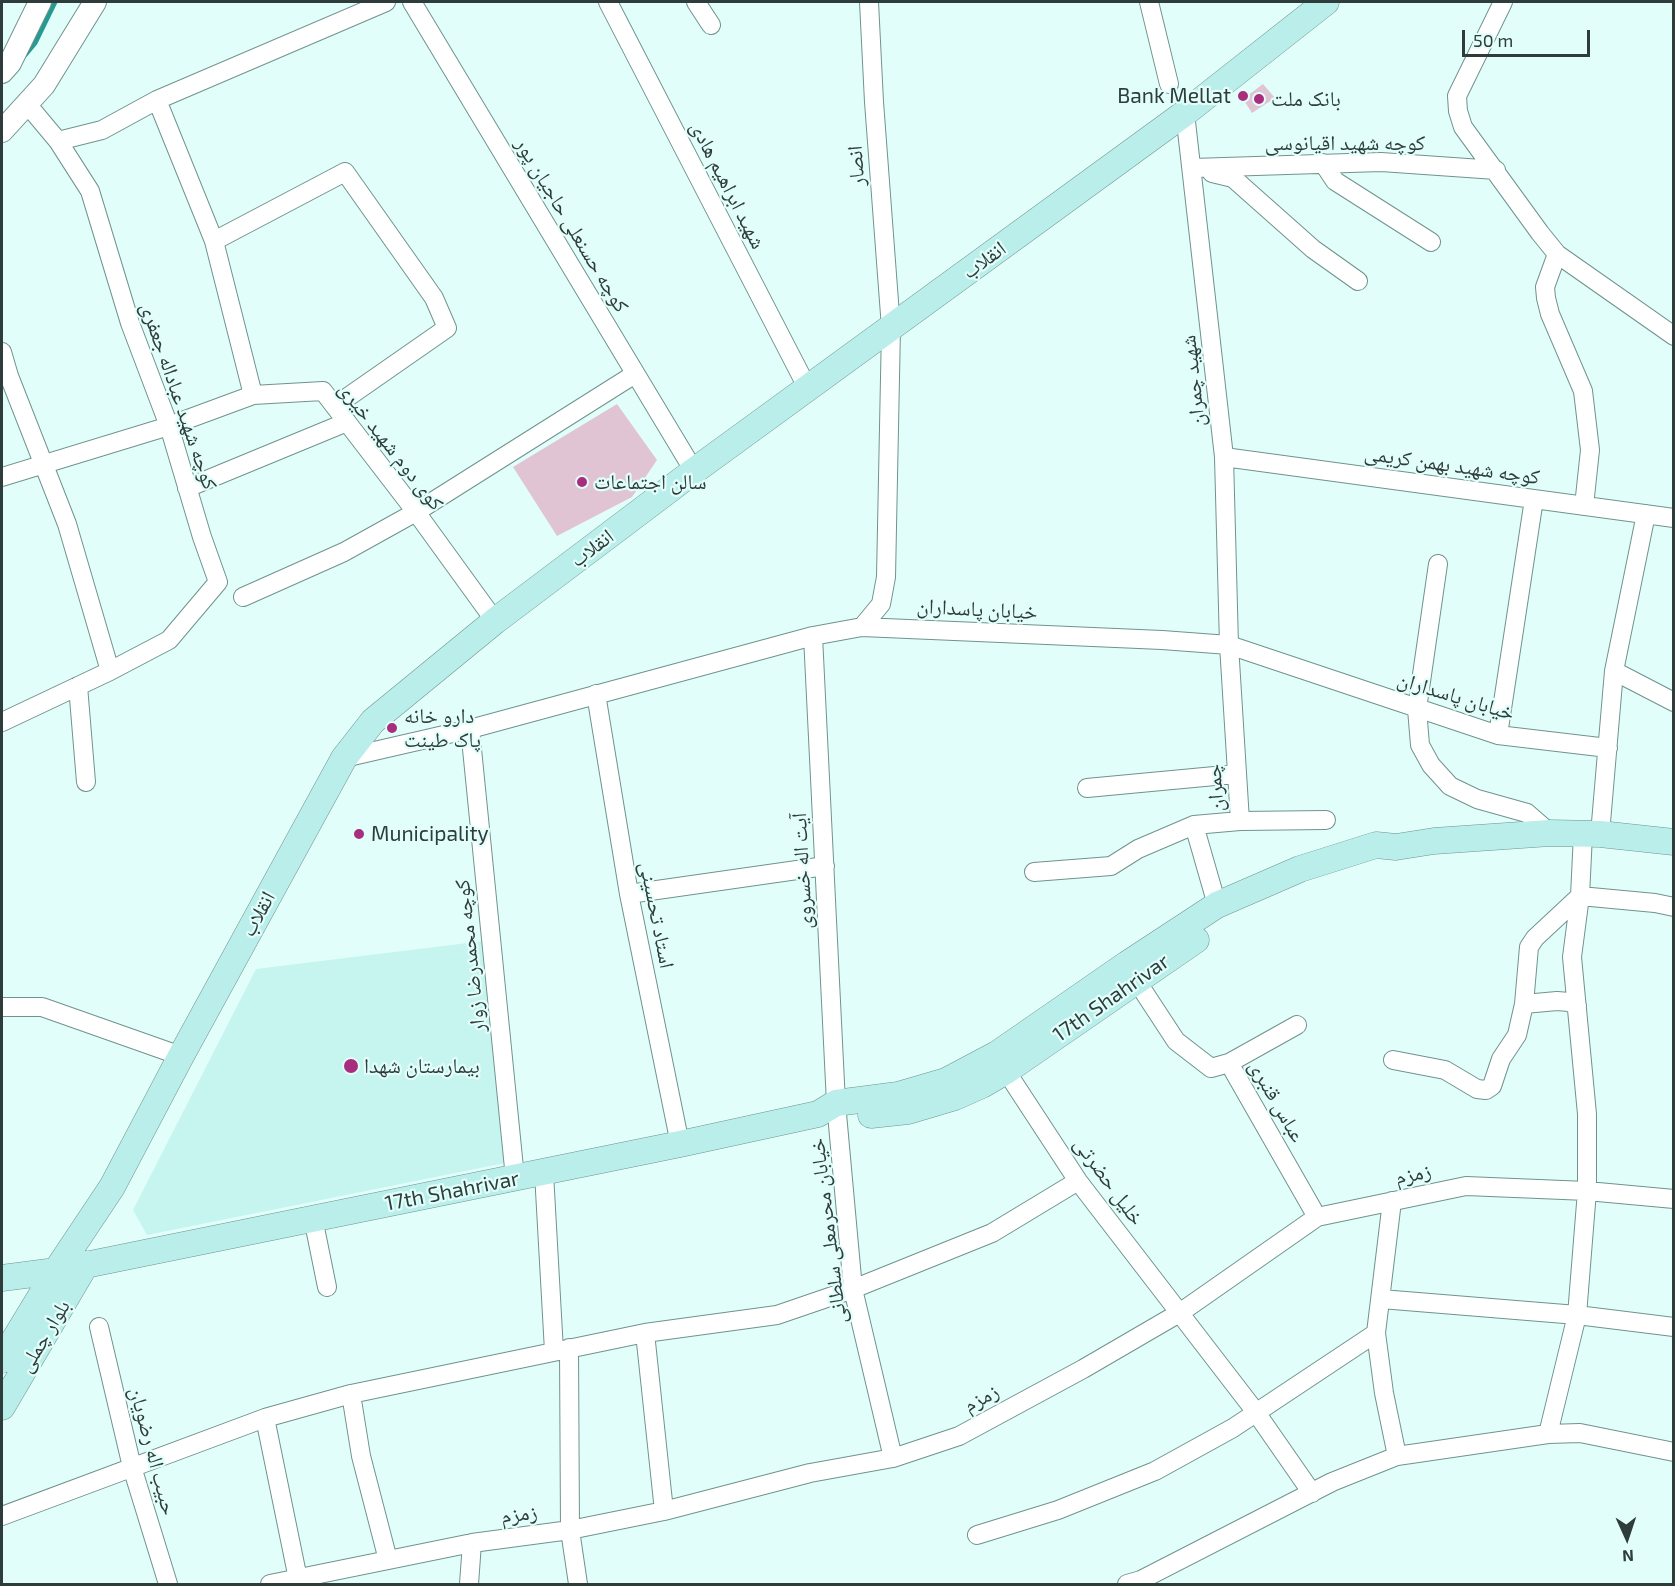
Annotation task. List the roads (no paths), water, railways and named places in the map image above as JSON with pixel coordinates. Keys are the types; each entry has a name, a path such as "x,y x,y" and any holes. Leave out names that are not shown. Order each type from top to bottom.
{"main road":[{"name":"انقلاب","path":"56,1271 112,1187 344,758 373,721 495,621 694,471 1185,113 1326,2"},
{"name":"17th Shahrivar","path":"2,1278 56,1271 544,1173 830,1112 946,1081 997,1054 1217,905 1300,869 1377,845 1396,847 1434,841 1550,833 1591,834 1674,842"},
{"name":"17th Shahrivar","path":"830,1112 908,1111 955,1098 1006,1071 1227,919 1305,883 1379,860 1396,847"},
{"name":"بلوار چملی","path":"2,1407 86,1264"},
{"name":"بلوار چملی","path":"2,1360 56,1271"}],"street":[{"path":"2,72 10,63 40,2"},
{"path":"2,131 44,86 95,2"},
{"path":"58,141 102,130 157,100 386,2"},
{"name":"کوچه حسنعلی حاجیان پور","path":"412,2 694,471"},
{"name":"شهید ابراهیم هادی","path":"608,2 808,389"},
{"path":"696,2 711,25"},
{"name":"انصار","path":"869,2 891,328"},
{"path":"1149,2 1169,84"},
{"path":"1503,2 1457,96 1458,111 1463,127 1557,254 1674,336"},
{"path":"157,100 214,241 253,394"},
{"name":"کوچه شهید عباداله جعفری","path":"2,722 110,671 169,640 218,582 169,426 130,323 90,191 58,141 27,104"},
{"name":"شهید چمران","path":"1185,113 1224,457 1229,645"},
{"name":"کوچه شهید اقیانوسی","path":"1193,168 1381,162 1496,170"},
{"path":"1323,164 1335,181 1431,242"},
{"path":"1193,168 1233,178 1313,249 1358,281"},
{"path":"214,241 345,172 434,298 447,328 335,406"},
{"path":"1557,254 1545,287 1546,298 1550,314 1583,391 1590,450 1584,506"},
{"path":"862,627 880,604 886,577 891,328"},
{"path":"2,352 9,376 67,524 110,671"},
{"path":"243,597 344,552 416,512 635,374"},
{"name":"کوی دوم شهید خیری","path":"2,477 169,426 253,394 323,391 416,512 495,621"},
{"path":"187,488 347,422"},
{"name":"کوچه شهید بهمن کریمی","path":"1224,457 1674,518"},
{"path":"1498,735 1534,499"},
{"path":"1548,1434 1577,1315 1587,1191 1587,1114 1572,957 1580,896 1608,748 1614,671 1646,514"},
{"path":"1438,564 1417,709 1420,745 1431,765 1450,786 1477,799 1527,813 1550,833"},
{"name":"خیابان پاسداران","path":"344,758 470,729 813,636 862,627 1229,645 1498,735 1608,748"},
{"name":"آیت اله خسروی","path":"813,636 825,866 830,1112"},
{"name":"چمران","path":"1034,872 1111,866 1138,849 1194,825 1240,821 1229,645"},
{"path":"1614,671 1674,702"},
{"path":"78,686 86,782"},
{"name":"استاد تحسینی","path":"596,694 629,894 680,1144"},
{"name":"کوچه محمدرضا زوار","path":"470,729 515,1178"},
{"path":"1087,788 1236,774"},
{"path":"1240,821 1326,820"},
{"path":"1194,825 1217,905"},
{"path":"629,894 825,866"},
{"path":"1393,1060 1445,1070 1477,1089 1486,1090 1492,1086 1501,1059 1517,1035 1524,1004 1529,947 1535,938 1580,896 1674,907"},
{"name":"عباس قنبری","path":"1136,980 1176,1041 1212,1068 1229,1063 1317,1217"},
{"path":"1524,1004 1557,1001 1569,1002 1577,1006"},
{"path":"2,1007 42,1007 181,1056"},
{"path":"1229,1063 1298,1025"},
{"name":"خلیل حضرتی","path":"1006,1071 1078,1181 1255,1411 1312,1493"},
{"name":"خیابان محرمعلی سلطانی","path":"830,1112 853,1289 893,1458"},
{"path":"544,1173 562,1350 570,1530 578,1584"},
{"path":"2,1516 265,1418 351,1394 645,1333 777,1315 853,1289 992,1233 1078,1181"},
{"name":"زمزم","path":"270,1584 472,1542 570,1530 664,1511 810,1473 893,1458 958,1436 1083,1369 1180,1312 1317,1217 1466,1186 1587,1191 1674,1199"},
{"path":"1392,1201 1376,1333 1384,1393 1397,1456"},
{"path":"313,1218 327,1287"},
{"path":"1381,1299 1577,1315 1674,1327"},
{"name":"حبیب اله رضویان","path":"99,1327 132,1467 168,1584"},
{"path":"645,1333 664,1511"},
{"path":"977,1535 1058,1510 1155,1471 1233,1428 1255,1411 1376,1333"},
{"path":"351,1394 361,1456 388,1560"},
{"path":"265,1418 298,1579"},
{"path":"1127,1584 1141,1580 1332,1482 1397,1456 1548,1434 1580,1433 1674,1452"},
{"path":"469,1584 472,1542"}],"waterway":[{"path":"25,55 35,43 55,2"}],"place":[{"name":"Bank Mellat","path":"1243,96"},
{"name":"بانک ملت","path":"1259,99"},
{"name":"سالن اجتماعات","path":"582,482"},
{"name":"دارو خانه پاک طینت","path":"392,728"},
{"name":"Municipality","path":"359,834"},
{"name":"بیمارستان شهدا","path":"351,1066"}]}
